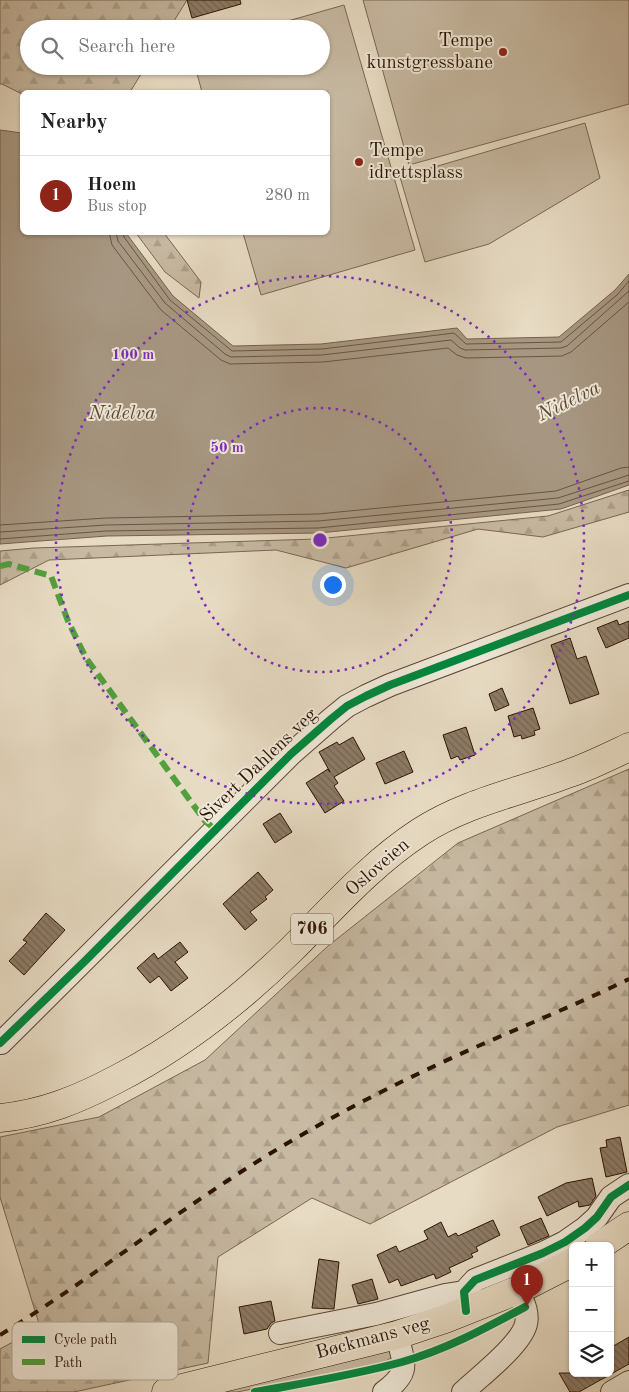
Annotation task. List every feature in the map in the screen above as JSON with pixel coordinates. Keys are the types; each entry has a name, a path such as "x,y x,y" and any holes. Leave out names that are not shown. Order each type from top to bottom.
{"main road":[{"name":"Osloveien","path":"0,1118 36,1113 86,1095 138,1068 200,1029 244,995 292,950 355,884 388,855 421,831 448,816 482,802 570,773 629,747"},
{"path":"605,1242 629,1226"},
{"name":"Bøckmans veg","path":"166,1392 397,1335 465,1301 518,1290 569,1264"}],"street":[{"name":"Sivert Dahlens veg","path":"2,1043 291,754 314,732 347,706 390,685 629,595"},
{"path":"280,1333 376,1314 445,1295 465,1301 475,1280 543,1253 565,1242 597,1217 611,1197 629,1185"},
{"path":"463,1392 513,1346 522,1333 526,1323 526,1314 518,1290"},
{"path":"384,1392 398,1380 404,1369 397,1335"},
{"path":"612,1392 629,1382"}],"green space":[{"path":"0,0 187,0 175,20 20,20 20,75 140,75 131,90 20,90 20,93 0,84"},
{"name":"Tempe kunstgressbane","path":"363,0 629,0 629,104 409,165"},
{"name":"Tempe idrettsplass","path":"344,5 415,250 261,295 244,235 330,235 330,90 201,90 197,75 330,75 330,20 292,20"},
{"path":"585,123 600,178 489,244 425,262 400,177"},
{"path":"137,235 166,235 201,282 199,298 165,272"},
{"path":"629,490 629,512 543,537 478,529 346,568 276,550 49,560 0,585 0,551 34,548 317,539 548,516"},
{"path":"629,769 629,1105 557,1127 370,1224 312,1198 218,1257 208,1363 178,1369 178,1322 38,1322 0,1197 0,1137 99,1117 205,1060 328,946 458,843"},
{"path":"12,1342 12,1380 129,1380 74,1392 0,1392 0,1349"},
{"path":"381,1350 390,1351 392,1357 386,1361 351,1370 237,1392 208,1392"}],"water":[{"name":"Nidelva","path":"0,130 20,133 20,235 127,235 173,296 233,346 321,344 457,328 467,339 559,337 615,290 629,274 629,485 561,509 319,533 107,536 0,544"}],"building":[{"path":"187,0 240,0 241,4 192,18"},
{"path":"617,620 619,625 629,621 629,638 606,648 597,628"},
{"path":"570,638 577,659 586,656 599,694 570,704 551,645"},
{"path":"502,688 509,705 495,711 489,694"},
{"path":"533,708 540,729 534,731 535,735 522,739 521,735 514,737 508,716"},
{"path":"466,727 475,755 460,760 458,756 451,759 443,735"},
{"path":"353,737 365,759 334,777 338,783 334,786 344,801 325,813 306,783 328,769 330,772 319,752 337,742 339,745"},
{"path":"404,751 413,772 385,784 376,763"},
{"path":"280,813 292,832 275,843 263,824"},
{"path":"258,872 273,890 265,897 267,899 250,912 257,920 245,930 223,904"},
{"path":"46,913 65,930 24,975 9,961 27,942 23,940"},
{"path":"180,942 188,952 175,962 188,978 171,991 159,976 150,983 137,968 154,953 158,959"},
{"path":"620,1137 627,1172 606,1177 600,1148 607,1147 606,1140"},
{"path":"592,1178 596,1196 590,1205 579,1207 578,1201 547,1216 538,1197 566,1183"},
{"path":"541,1218 549,1236 528,1245 520,1227"},
{"path":"493,1220 500,1235 476,1247 478,1251 471,1254 473,1257 449,1268 451,1272 436,1279 434,1274 401,1286 398,1279 389,1283 377,1255 396,1246 399,1252 428,1239 424,1231 441,1222 448,1237 456,1233 458,1236"},
{"path":"319,1259 339,1262 334,1309 312,1308"},
{"path":"372,1279 378,1299 358,1304 352,1285"},
{"path":"271,1301 275,1321 267,1329 244,1334 239,1307"},
{"path":"629,1337 629,1364 614,1372 614,1346"},
{"path":"559,1373 569,1373 569,1377 606,1377 579,1392 570,1392"}],"railway":[{"path":"20,1322 77,1285 189,1206 266,1156 322,1123 443,1062 629,979"},
{"path":"0,1335 12,1327"}],"marked path":[{"path":"0,566 9,564 51,576 68,621 86,658 205,821 216,830"}],"cycle path":[{"path":"0,1043 85,961 291,754 347,706 390,685 629,595"},
{"path":"466,1311 464,1292 475,1280 543,1253 565,1242 597,1217 611,1197 629,1185"},
{"path":"255,1392 366,1371 418,1357 465,1338 525,1307"}],"place":[{"name":"Tempe kunstgressbane","path":"503,52"},
{"name":"Tempe idrettsplass","path":"359,162"},
{"name":"Hoem","path":"527,1306"}]}
